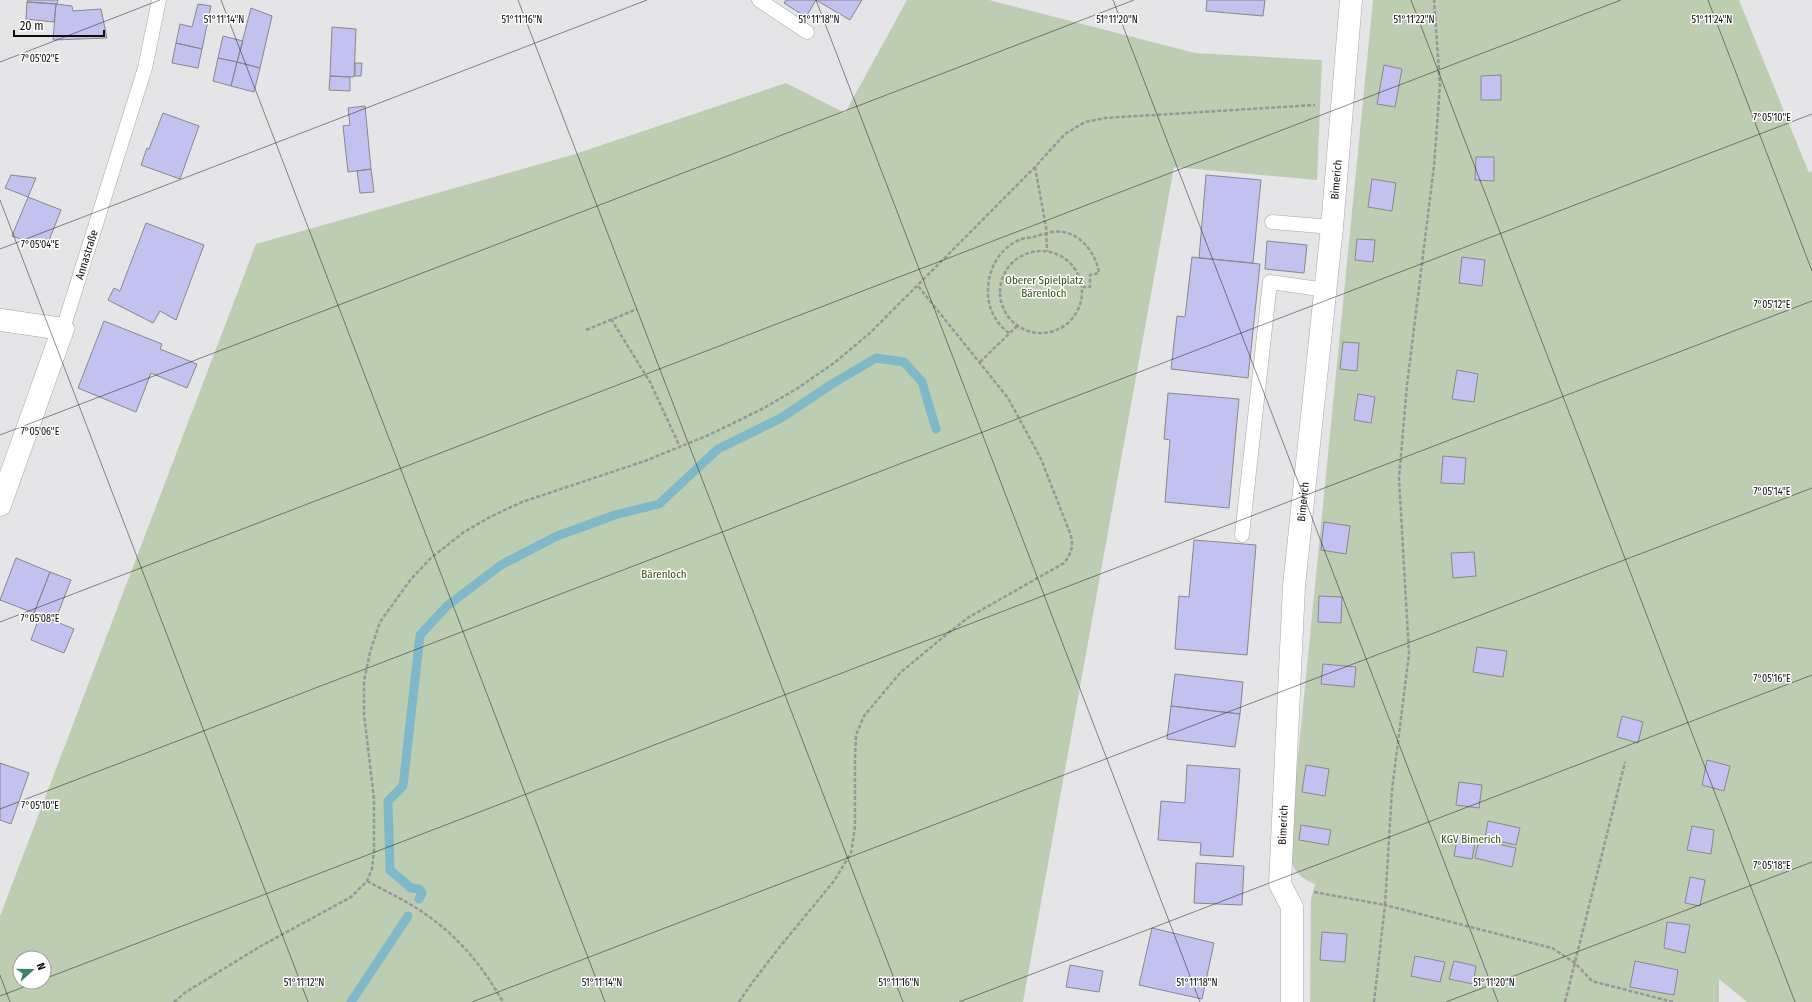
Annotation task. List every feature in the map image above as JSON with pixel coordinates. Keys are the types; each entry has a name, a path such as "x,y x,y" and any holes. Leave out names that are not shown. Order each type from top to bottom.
{"street":[{"name":"Bimerich","path":"1292,1002 1292,907 1280,884 1294,586 1326,290 1344,105 1351,0"},
{"path":"0,320 62,329"},
{"name":"Annastraße","path":"0,505 62,329"}],"lane":[{"name":"Annastraße","path":"62,329 145,68 159,0"},
{"path":"759,0 807,32"},
{"path":"1272,222 1332,227"},
{"path":"1242,535 1270,282 1326,290"}],"path":[{"path":"1374,1002 1385,905 1392,790 1409,654 1399,478 1407,386 1434,166 1440,85 1434,0"},
{"path":"174,1002 186,992 261,946 351,897 367,881 372,869 374,851 374,799 364,714 364,681 370,652 380,622 392,602 411,579 432,558 464,532 490,517 522,502 646,461 680,447 764,408 798,388 834,363 870,333 1035,167 1065,134 1085,122 1105,118 1307,105 1344,105"},
{"path":"1035,167 1046,233 1047,251"},
{"path":"1009,333 1003,329 993,314 988,300 988,276 1000,254 1009,246 1020,240 1046,233 1064,232 1078,238 1094,257 1099,273 1090,275 1090,287 1083,287"},
{"path":"1047,251 1060,255 1071,263 1079,274 1083,287 1082,301 1077,314 1062,328 1043,334 1029,332 1017,326 1008,316 1002,304 1000,290 1003,277 1010,265 1020,256 1033,252 1047,251"},
{"path":"740,1002 749,987 782,944 834,881 851,853 855,827 856,735 864,716 900,673 920,654 969,617 1064,563 1071,555 1073,542 1041,459 1008,398 918,286"},
{"path":"586,330 636,309"},
{"path":"611,319 650,382 680,447"},
{"path":"980,362 1017,326"},
{"path":"1565,1002 1625,762"},
{"path":"367,881 406,902 436,922 460,942 479,965 503,1002"},
{"path":"1313,892 1385,905 1552,948 1575,963 1592,981 1673,1002"}],"green space":[{"name":"Bärenloch","path":"907,0 989,0 1195,53 1322,60 1317,180 1174,167 1023,1002 0,1002 0,916 256,244 572,155 786,83 845,113"},
{"name":"KGV Bimerich","path":"1373,0 1739,0 1809,173 1812,171 1812,1002 1747,1002 1719,979 1719,1002 1310,1002 1311,899 1315,884 1304,878 1296,870 1289,854 1289,848"}],"building":[{"path":"28,0 58,0 57,4 27,2"},
{"path":"786,0 816,0 806,17 784,3"},
{"path":"816,0 862,0 850,20"},
{"path":"1207,0 1265,0 1263,16 1206,11"},
{"path":"27,2 56,4 54,22 26,19"},
{"path":"56,4 72,6 73,11 101,9 107,38 53,40"},
{"path":"198,4 211,6 202,49 176,43 180,24 192,27"},
{"path":"251,8 272,16 260,68 237,62"},
{"path":"332,27 356,29 354,77 330,76"},
{"path":"223,36 243,41 237,62 218,58"},
{"path":"176,43 202,49 198,68 172,63"},
{"path":"218,58 237,62 231,86 213,81"},
{"path":"237,62 260,68 254,92 231,86"},
{"path":"355,63 362,63 361,76 355,76"},
{"path":"1384,65 1402,69 1395,107 1377,104"},
{"path":"1501,75 1501,100 1481,100 1481,76"},
{"path":"330,76 350,77 350,91 329,90"},
{"path":"365,106 371,169 348,172 343,126 350,125 348,108"},
{"path":"163,113 199,126 180,179 141,165"},
{"path":"1476,157 1494,157 1494,181 1475,180"},
{"path":"371,169 374,192 360,193 357,171"},
{"path":"11,175 36,178 28,197 5,188"},
{"path":"1206,175 1261,180 1253,263 1199,258"},
{"path":"1372,179 1396,183 1392,211 1368,207"},
{"path":"28,197 61,210 46,248 12,236"},
{"path":"146,223 204,245 176,320 160,311 153,323 108,300 114,288 120,291"},
{"path":"1357,239 1375,240 1373,262 1355,260"},
{"path":"1267,241 1307,245 1304,273 1265,269"},
{"path":"1192,257 1260,264 1248,378 1171,369 1177,316 1185,317"},
{"path":"1462,257 1485,260 1482,286 1459,283"},
{"path":"104,321 162,344 160,349 197,364 187,388 151,373 136,412 78,388"},
{"path":"1343,342 1359,343 1357,371 1340,369"},
{"path":"1457,370 1478,374 1474,402 1452,399"},
{"path":"1168,393 1239,399 1229,508 1165,502 1170,440 1164,439"},
{"path":"1358,394 1375,397 1371,423 1354,420"},
{"path":"1443,456 1466,458 1464,484 1441,483"},
{"path":"1324,522 1350,526 1346,554 1321,550"},
{"path":"1194,540 1256,545 1247,655 1175,649 1179,596 1189,597"},
{"path":"1474,552 1476,576 1453,578 1451,553"},
{"path":"16,558 50,572 34,613 0,600"},
{"path":"50,572 71,580 55,621 34,613"},
{"path":"1319,596 1342,597 1341,623 1318,622"},
{"path":"40,615 74,629 64,653 31,640"},
{"path":"1477,647 1507,651 1503,677 1473,672"},
{"path":"1323,664 1356,667 1354,687 1321,684"},
{"path":"1175,674 1243,682 1240,714 1171,706"},
{"path":"1171,706 1240,714 1235,747 1167,739"},
{"path":"1622,716 1643,722 1638,743 1617,737"},
{"path":"1707,760 1730,766 1724,791 1702,785"},
{"path":"0,763 29,773 11,824 0,820"},
{"path":"1187,765 1240,769 1233,857 1200,855 1201,843 1158,840 1161,801 1185,803"},
{"path":"1306,765 1329,769 1325,796 1302,792"},
{"path":"1459,782 1482,785 1479,808 1456,805"},
{"path":"1488,821 1520,828 1516,845 1485,838"},
{"path":"1301,825 1331,830 1328,845 1299,840"},
{"path":"1692,826 1714,830 1711,854 1687,850"},
{"path":"1458,834 1476,838 1472,859 1454,856"},
{"path":"1479,840 1516,848 1512,867 1475,858"},
{"path":"1196,863 1244,866 1242,905 1194,903"},
{"path":"1690,877 1705,880 1700,906 1685,903"},
{"path":"1667,922 1690,925 1685,953 1664,948"},
{"path":"1152,928 1214,943 1202,999 1139,985"},
{"path":"1322,932 1347,934 1345,962 1320,960"},
{"path":"1415,956 1445,962 1440,982 1411,976"},
{"path":"1454,961 1476,966 1473,984 1449,979"},
{"path":"1635,961 1678,970 1674,995 1630,987"},
{"path":"1070,965 1103,971 1099,992 1066,987"}],"waterway":[{"path":"419,899 422,893 419,889 411,888 390,870 388,801 403,786 420,635 447,606 501,565 557,536 615,515 659,504 718,449 781,418 832,384 876,358 904,362 922,382 936,429"},
{"path":"351,1002 408,916"}],"park label":[{"name":"Oberer Spielplatz Bärenloch","path":"1044,286"}]}
